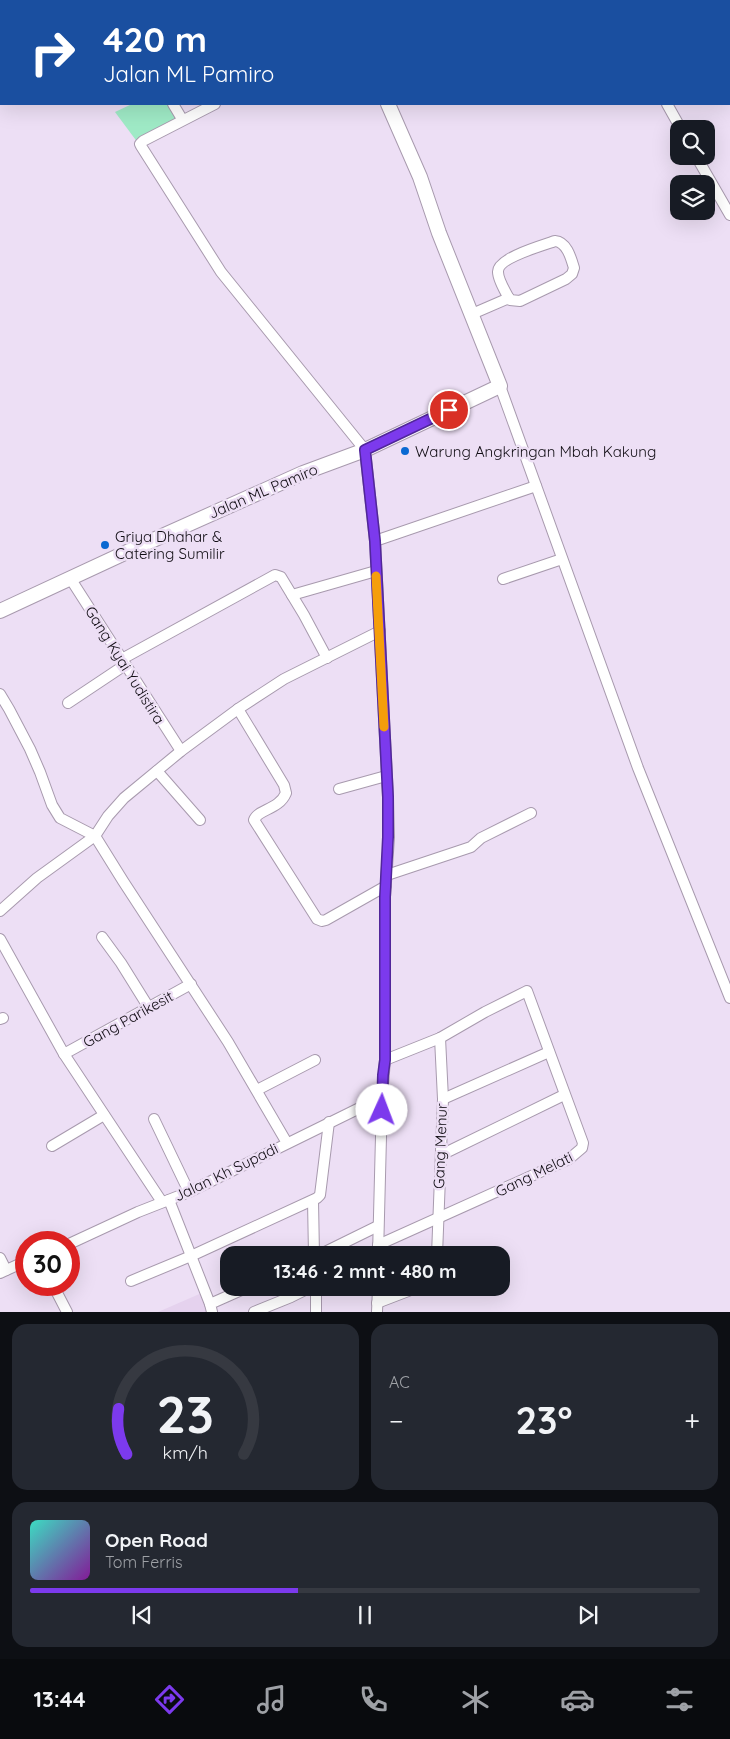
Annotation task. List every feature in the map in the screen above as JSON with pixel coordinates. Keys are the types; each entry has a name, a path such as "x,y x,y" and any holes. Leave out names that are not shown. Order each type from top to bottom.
{"street":[{"path":"174,105 182,120"},
{"path":"213,105 140,144 221,272 365,450"},
{"path":"388,105 420,177 443,242 500,386 638,768 730,998"},
{"path":"668,105 676,120"},
{"path":"701,165 730,215"},
{"path":"555,241 564,244 574,268 570,276 520,301 514,302 509,298 498,274 501,264 517,255 555,241"},
{"path":"472,314 509,298"},
{"name":"Jalan ML Pamiro","path":"0,611 303,473 365,450 500,386"},
{"name":"Gang Melati","path":"365,450 375,541 388,837 385,1060 382,1097 378,1246"},
{"path":"375,541 536,486"},
{"path":"503,579 562,559"},
{"path":"292,595 376,571"},
{"path":"68,703 124,662 274,575 280,575 327,658"},
{"name":"Gang Kyai Yudistira","path":"70,578 181,751"},
{"path":"0,911 37,878 95,836 108,816 124,798 181,751 238,708 284,679 380,631"},
{"path":"0,694 30,749 52,805 60,818 95,836 191,984 257,1090 287,1143"},
{"path":"238,708 284,785 286,793 282,801 276,806 255,816 255,822 317,919 326,920 386,886"},
{"path":"157,771 200,820"},
{"path":"340,789 386,776"},
{"path":"387,875 471,847 481,838 531,813"},
{"path":"102,937 149,1008"},
{"path":"0,938 64,1054 104,1115 165,1201 191,1256 211,1308 232,1296"},
{"name":"Gang Parikesit","path":"64,1054 191,984"},
{"name":"Gang Melati","path":"385,1060 440,1038 527,991 583,1143 582,1148 577,1154 569,1159 480,1200 437,1217 385,1246"},
{"name":"Gang Menur","path":"437,1246 443,1098 440,1038"},
{"path":"443,1098 549,1052"},
{"path":"257,1090 315,1060"},
{"path":"441,1155 564,1095"},
{"name":"Jalan Kh Supadi","path":"80,1239 188,1192 382,1097"},
{"path":"52,1146 104,1115"},
{"path":"154,1119 188,1192"},
{"path":"130,1281 191,1256 313,1201 320,1195 329,1122"},
{"path":"313,1201 314,1246"},
{"path":"337,1246 378,1226"},
{"path":"0,1258 3,1271 15,1266"},
{"path":"59,1296 67,1312"},
{"path":"254,1312 293,1296"},
{"path":"316,1296 316,1312"},
{"path":"377,1307 400,1296"}],"shaded area":[{"path":"204,1292 212,1312 158,1312"}],"green space":[{"path":"130,105 175,105 182,117 138,143 115,112"}],"slow traffic":[{"path":"376,576 384,727"}],"place":[{"name":"Warung Angkringan Mbah Kakung","path":"405,451"},
{"name":"Griya Dhahar & Catering Sumilir","path":"105,545"}],"route":[{"path":"382,1110 385,1060 385,897 388,797 375,541 365,450 449,410"}]}
